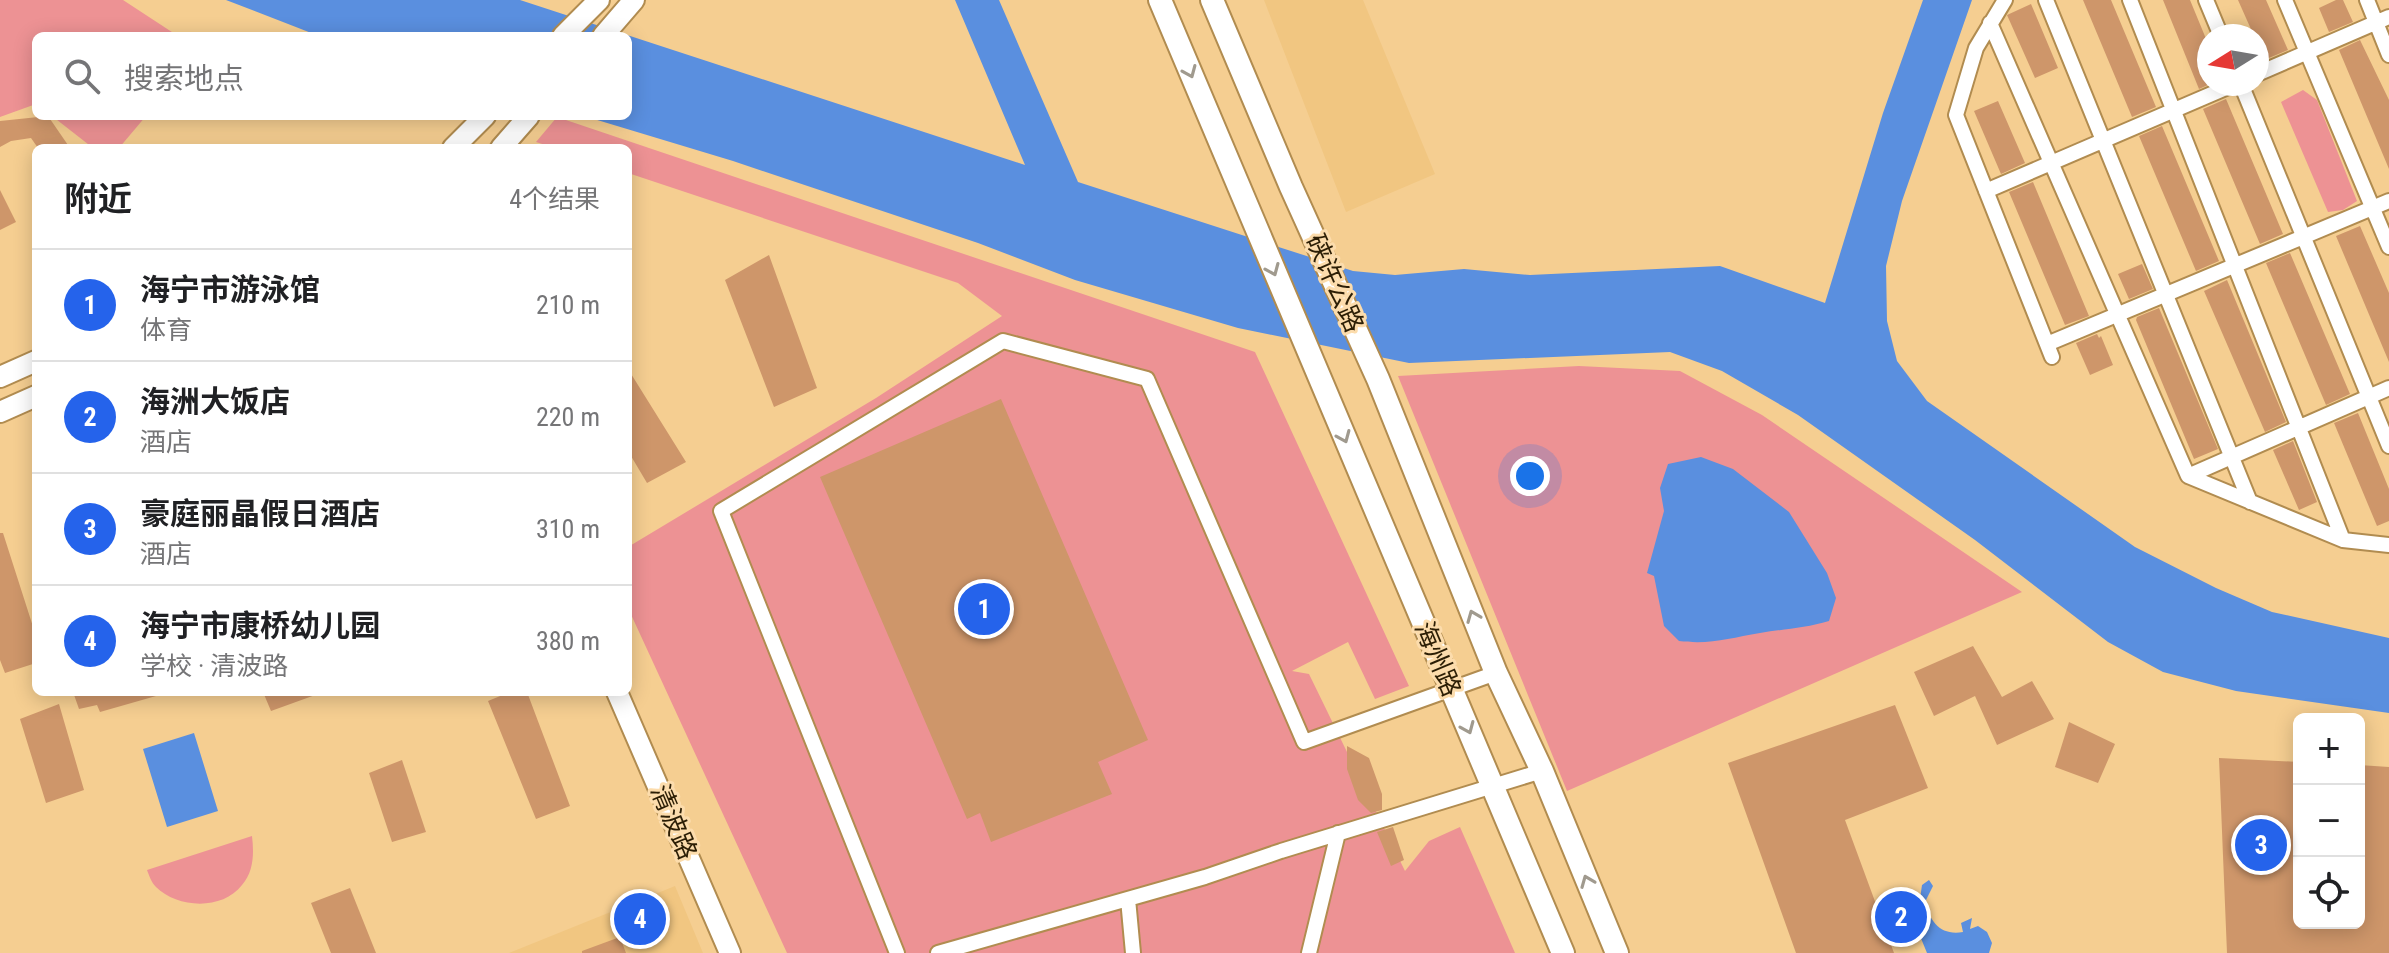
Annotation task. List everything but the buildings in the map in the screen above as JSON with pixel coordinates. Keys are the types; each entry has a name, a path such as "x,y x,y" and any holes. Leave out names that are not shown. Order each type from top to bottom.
{"main road":[{"name":"硖许公路","path":"1160,0 1314,366"},
{"name":"硖许公路","path":"1212,0 1291,187 1378,379"},
{"name":"海州路","path":"1314,366 1563,953"},
{"name":"海州路","path":"1378,379 1496,673 1542,771 1617,953"}],"street":[{"path":"567,32 599,0"},
{"path":"607,32 634,0"},
{"path":"2046,0 2250,502"},
{"path":"2130,0 2343,540"},
{"path":"2206,0 2216,24"},
{"path":"2285,0 2389,247"},
{"path":"2367,0 2382,20 2389,55"},
{"path":"2006,1 1976,48 1956,115 2050,350 2118,314 2389,201"},
{"path":"2269,69 2382,20"},
{"path":"1990,23 2188,476 2343,540 2389,545"},
{"path":"1986,191 2206,96"},
{"path":"2246,96 2389,446"},
{"path":"457,144 481,120"},
{"path":"504,144 525,120"},
{"path":"897,953 721,511 1003,341 1147,379 1304,742 1496,673"},
{"path":"0,377 32,363"},
{"path":"2188,476 2389,388"},
{"path":"0,412 32,398"},
{"name":"清波路","path":"619,696 730,953"},
{"path":"938,953 1128,899 1542,771"},
{"path":"1309,953 1338,833"},
{"path":"1128,899 1133,953"}],"shaded area":[{"path":"0,0 123,0 172,32 32,32 32,105 0,117"},
{"path":"1264,0 1363,0 1435,174 1346,212"},
{"path":"2303,90 2317,100 2357,201 2343,210 2328,212 2281,102"},
{"path":"57,120 143,120 122,144 88,144"},
{"path":"554,120 566,120 1255,352 1409,686 1375,699 1348,642 1292,671 1309,674 1405,871 1429,841 1460,827 1515,953 787,953 632,617 632,545 876,398 1002,316 958,283 632,174 632,144 536,142"},
{"path":"1579,366 1680,371 1762,415 2022,592 1567,791 1398,376"},
{"path":"252,836 253,855 249,874 242,885 223,899 199,904 175,899 151,881 147,870"},
{"path":"675,886 703,953 509,953"}],"water":[{"path":"226,0 520,0 618,32 309,32"},
{"path":"955,0 999,0 1078,182 1353,271 1395,275 1464,269 1530,275 1720,266 1825,303 1883,113 1923,0 1972,0 1902,201 1886,266 1887,321 1897,361 1927,401 2135,547 2272,612 2389,638 2389,713 2236,691 2163,672 2108,642 1975,540 1798,415 1722,371 1670,352 1409,363 1238,328 1075,280 978,243 733,161 597,120 632,120 632,37 1025,165"},
{"path":"1701,457 1733,469 1789,512 1827,573 1836,598 1829,621 1701,642 1679,641 1664,626 1654,576 1647,573 1664,511 1660,488 1668,464"},
{"path":"194,733 218,811 167,827 143,749"},
{"path":"1929,880 1933,886 1925,902 1933,921 1943,930 1955,933 1963,932 1961,923 1972,918 1970,929 1978,926 1987,932 1992,943 1989,953 1927,953 1911,914 1912,905 1920,899 1922,885"}],"place":[{"name":"海宁市游泳馆","path":"984,609"},
{"name":"豪庭丽晶假日酒店","path":"2261,845"},
{"name":"海洲大饭店","path":"1901,917"},
{"name":"海宁市康桥幼儿园","path":"640,919"}]}
